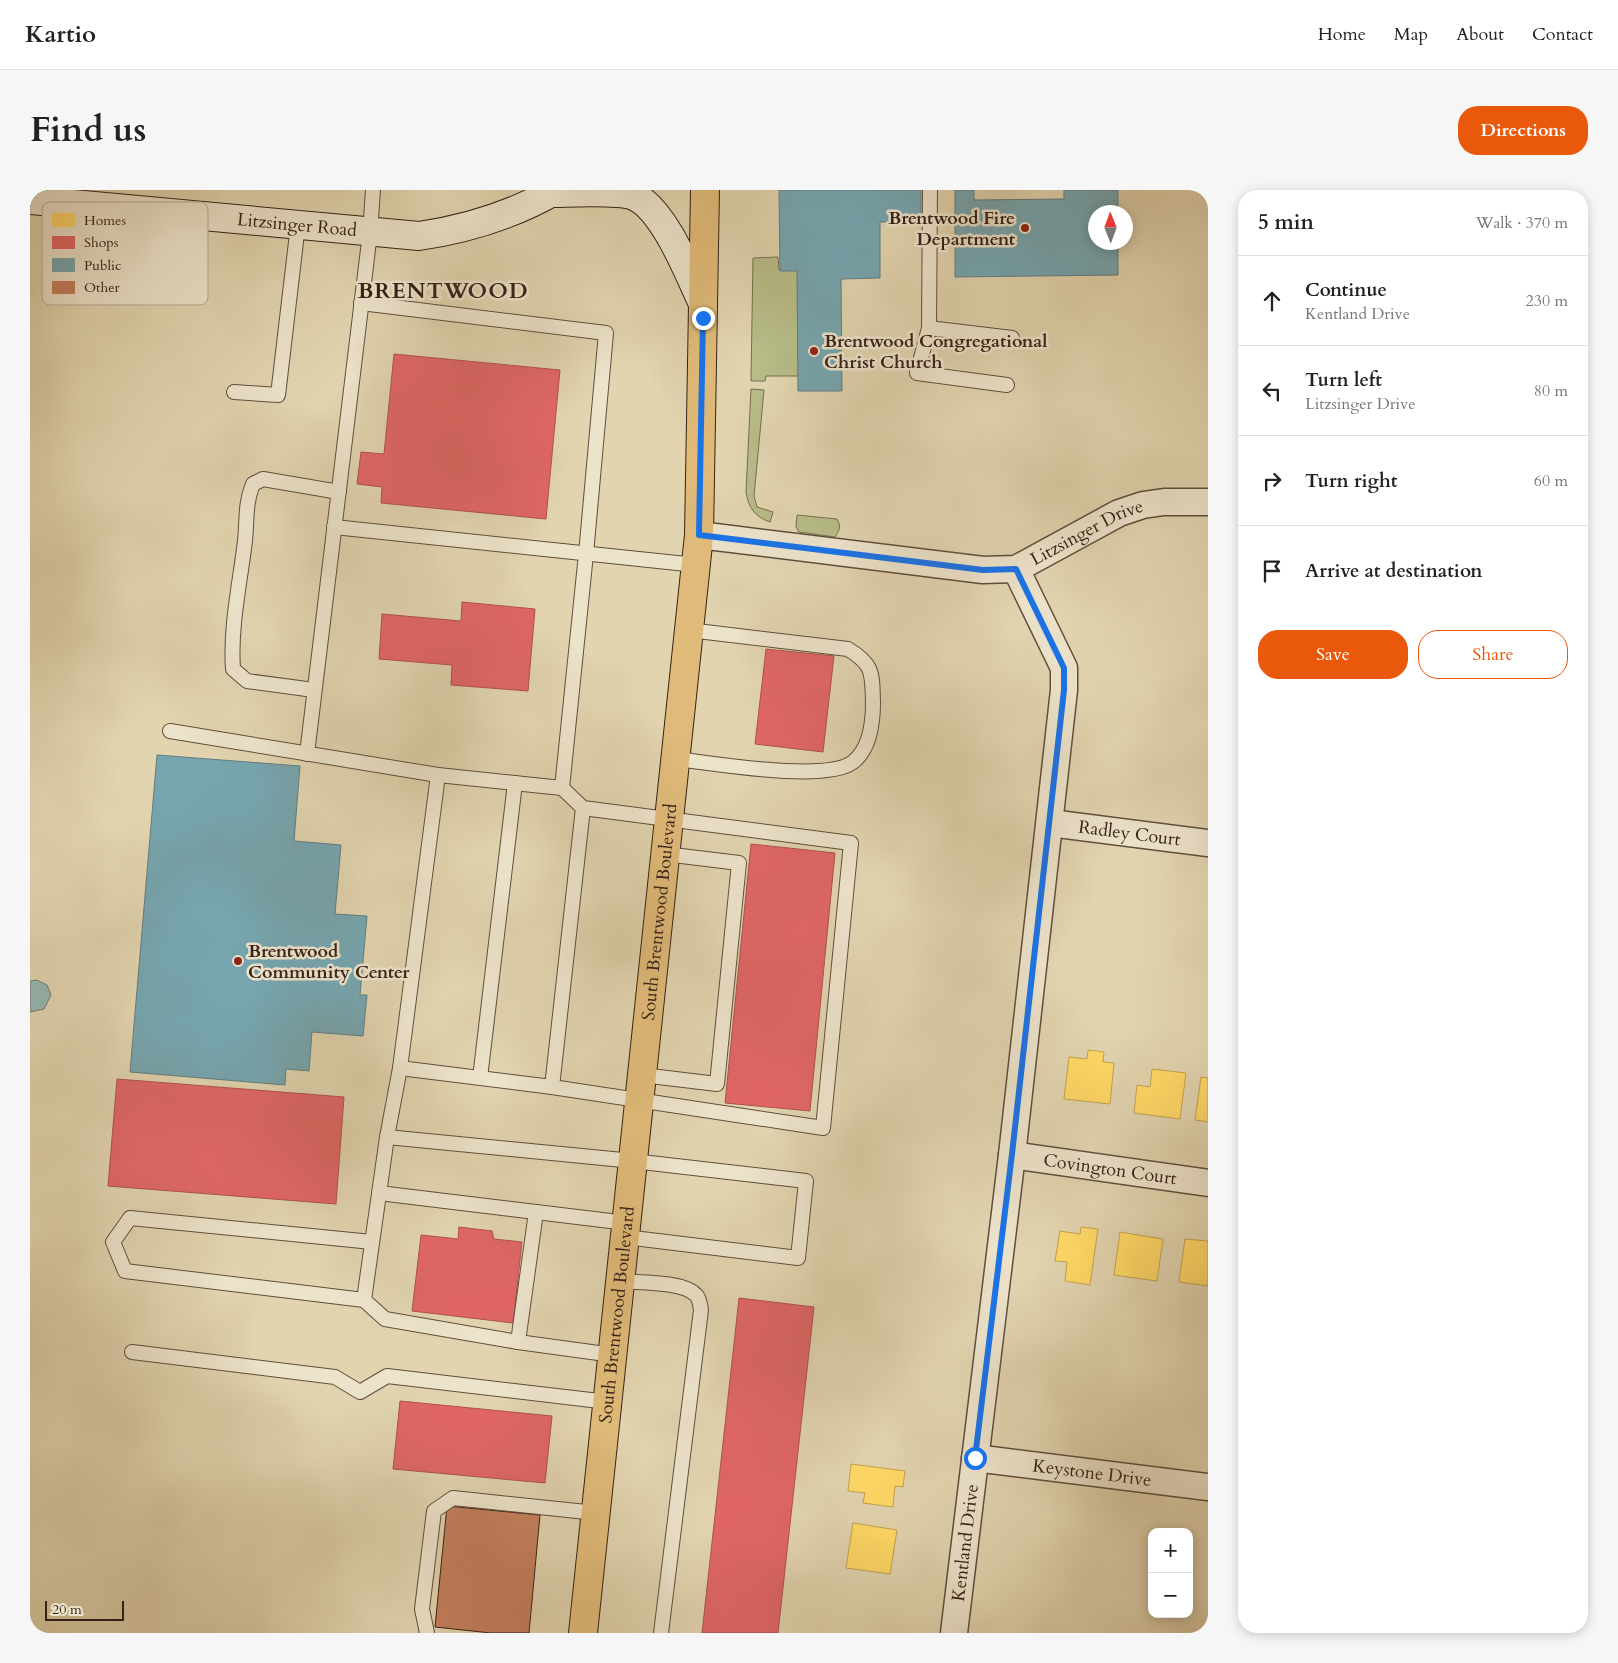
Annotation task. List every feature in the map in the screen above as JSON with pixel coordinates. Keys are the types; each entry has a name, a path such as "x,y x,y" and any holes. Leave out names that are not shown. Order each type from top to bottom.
{"main road":[{"name":"South Brentwood Boulevard","path":"583,1633 699,535 705,190"}],"street":[{"name":"Litzsinger Road","path":"208,217 419,236 456,231 502,216 553,192"},
{"path":"553,192 591,192 633,196 657,214 703,304"},
{"name":"Litzsinger Road","path":"30,200 51,202"},
{"name":"Litzsinger Drive","path":"699,535 983,570 1016,569 1119,513 1143,505 1164,502 1208,502"},
{"name":"Kentland Drive","path":"954,1633 1012,1154 1064,690 1064,668 1016,569"},
{"name":"Radley Court","path":"1050,823 1208,844"},
{"name":"Covington Court","path":"1012,1154 1208,1183"},
{"name":"Keystone Drive","path":"975,1458 1208,1487"}],"lane":[{"path":"307,754 370,233 373,190"},
{"path":"930,190 929,328 917,373 1007,386"},
{"path":"234,392 278,395 298,225"},
{"path":"361,303 606,333 562,788"},
{"path":"929,328 1012,338"},
{"path":"314,690 247,681 233,669 232,649 248,498 253,484 263,479 339,492"},
{"path":"334,527 696,565"},
{"path":"676,759 774,770 822,771 852,762 866,746 873,716 872,678 866,660 848,649 689,630"},
{"path":"170,731 438,775 562,788 584,808 852,843 823,1128 552,1087 400,1068"},
{"path":"364,1300 387,1137 400,1068 438,775"},
{"path":"480,1078 515,783"},
{"path":"552,1087 584,808"},
{"path":"642,1075 717,1084 739,863 665,854"},
{"path":"379,1193 536,1212 626,1230 798,1258 806,1181 633,1161 387,1137"},
{"path":"518,1342 536,1212"},
{"path":"372,1242 130,1218 113,1242 124,1271 364,1300 384,1319 518,1342 612,1355"},
{"path":"620,1281 673,1286 690,1290 698,1297 701,1310 661,1633"},
{"path":"132,1352 335,1377 360,1392 387,1376 608,1402"},
{"path":"427,1633 422,1609 434,1511 453,1498 596,1513"}],"green space":[{"path":"778,257 779,270 798,270 799,376 766,376 765,381 751,381 753,258"},
{"path":"751,389 764,390 754,496 757,507 773,512 770,522 753,511 748,502 746,492"},
{"path":"797,515 837,519 839,530 835,537 799,532 796,527"}],"water":[{"path":"37,980 47,985 51,995 44,1009 30,1012 30,981"}],"building: Homes":[{"path":"1088,1050 1104,1052 1103,1062 1114,1063 1110,1104 1064,1099 1069,1057 1087,1059"},
{"path":"1152,1069 1186,1073 1180,1119 1134,1113 1137,1085 1150,1087"},
{"path":"1201,1077 1208,1078 1208,1122 1195,1120"},
{"path":"1081,1227 1098,1229 1090,1285 1065,1281 1067,1262 1055,1261 1060,1231 1080,1234"},
{"path":"1120,1232 1163,1239 1157,1281 1114,1275"},
{"path":"1185,1239 1208,1241 1208,1286 1179,1282"},
{"path":"851,1464 905,1471 903,1487 895,1486 893,1507 863,1503 865,1493 848,1491"},
{"path":"853,1523 897,1530 890,1574 846,1568"}],"building: Shops":[{"path":"394,354 560,370 546,519 381,503 382,487 357,484 361,452 384,454"},
{"path":"462,602 535,609 528,691 451,685 452,665 379,659 382,614 461,621"},
{"path":"766,649 834,656 823,752 755,744"},
{"path":"751,844 835,853 810,1111 725,1103"},
{"path":"117,1079 344,1097 336,1204 108,1186"},
{"path":"459,1227 492,1231 494,1239 522,1242 513,1323 412,1311 421,1235 458,1239"},
{"path":"739,1298 814,1307 778,1633 702,1633"},
{"path":"400,1401 552,1416 545,1483 393,1469"}],"building: Public":[{"path":"779,190 921,190 921,221 880,222 880,278 841,279 842,391 798,391 797,271 780,271"},
{"name":"Brentwood Fire Department","path":"955,190 974,190 974,200 1064,199 1064,190 1118,190 1118,205 1088,205 1088,250 1118,250 1118,275 955,277"},
{"path":"157,755 300,766 294,841 341,845 335,914 367,916 360,995 367,995 363,1036 312,1032 309,1071 286,1069 285,1085 130,1072"}],"building: Other":[{"path":"447,1506 540,1515 529,1633 491,1633 435,1627"}],"place":[{"name":"Brentwood Fire Department","path":"1025,228"},
{"name":"Brentwood Congregational Christ Church","path":"814,351"},
{"name":"Brentwood Community Center","path":"238,961"}],"district":[{"name":"BRENTWOOD","path":"443,291"}],"route":[{"path":"703,318 699,535 983,570 1016,569 1064,668 1064,690 1050,823 975,1458"}]}
